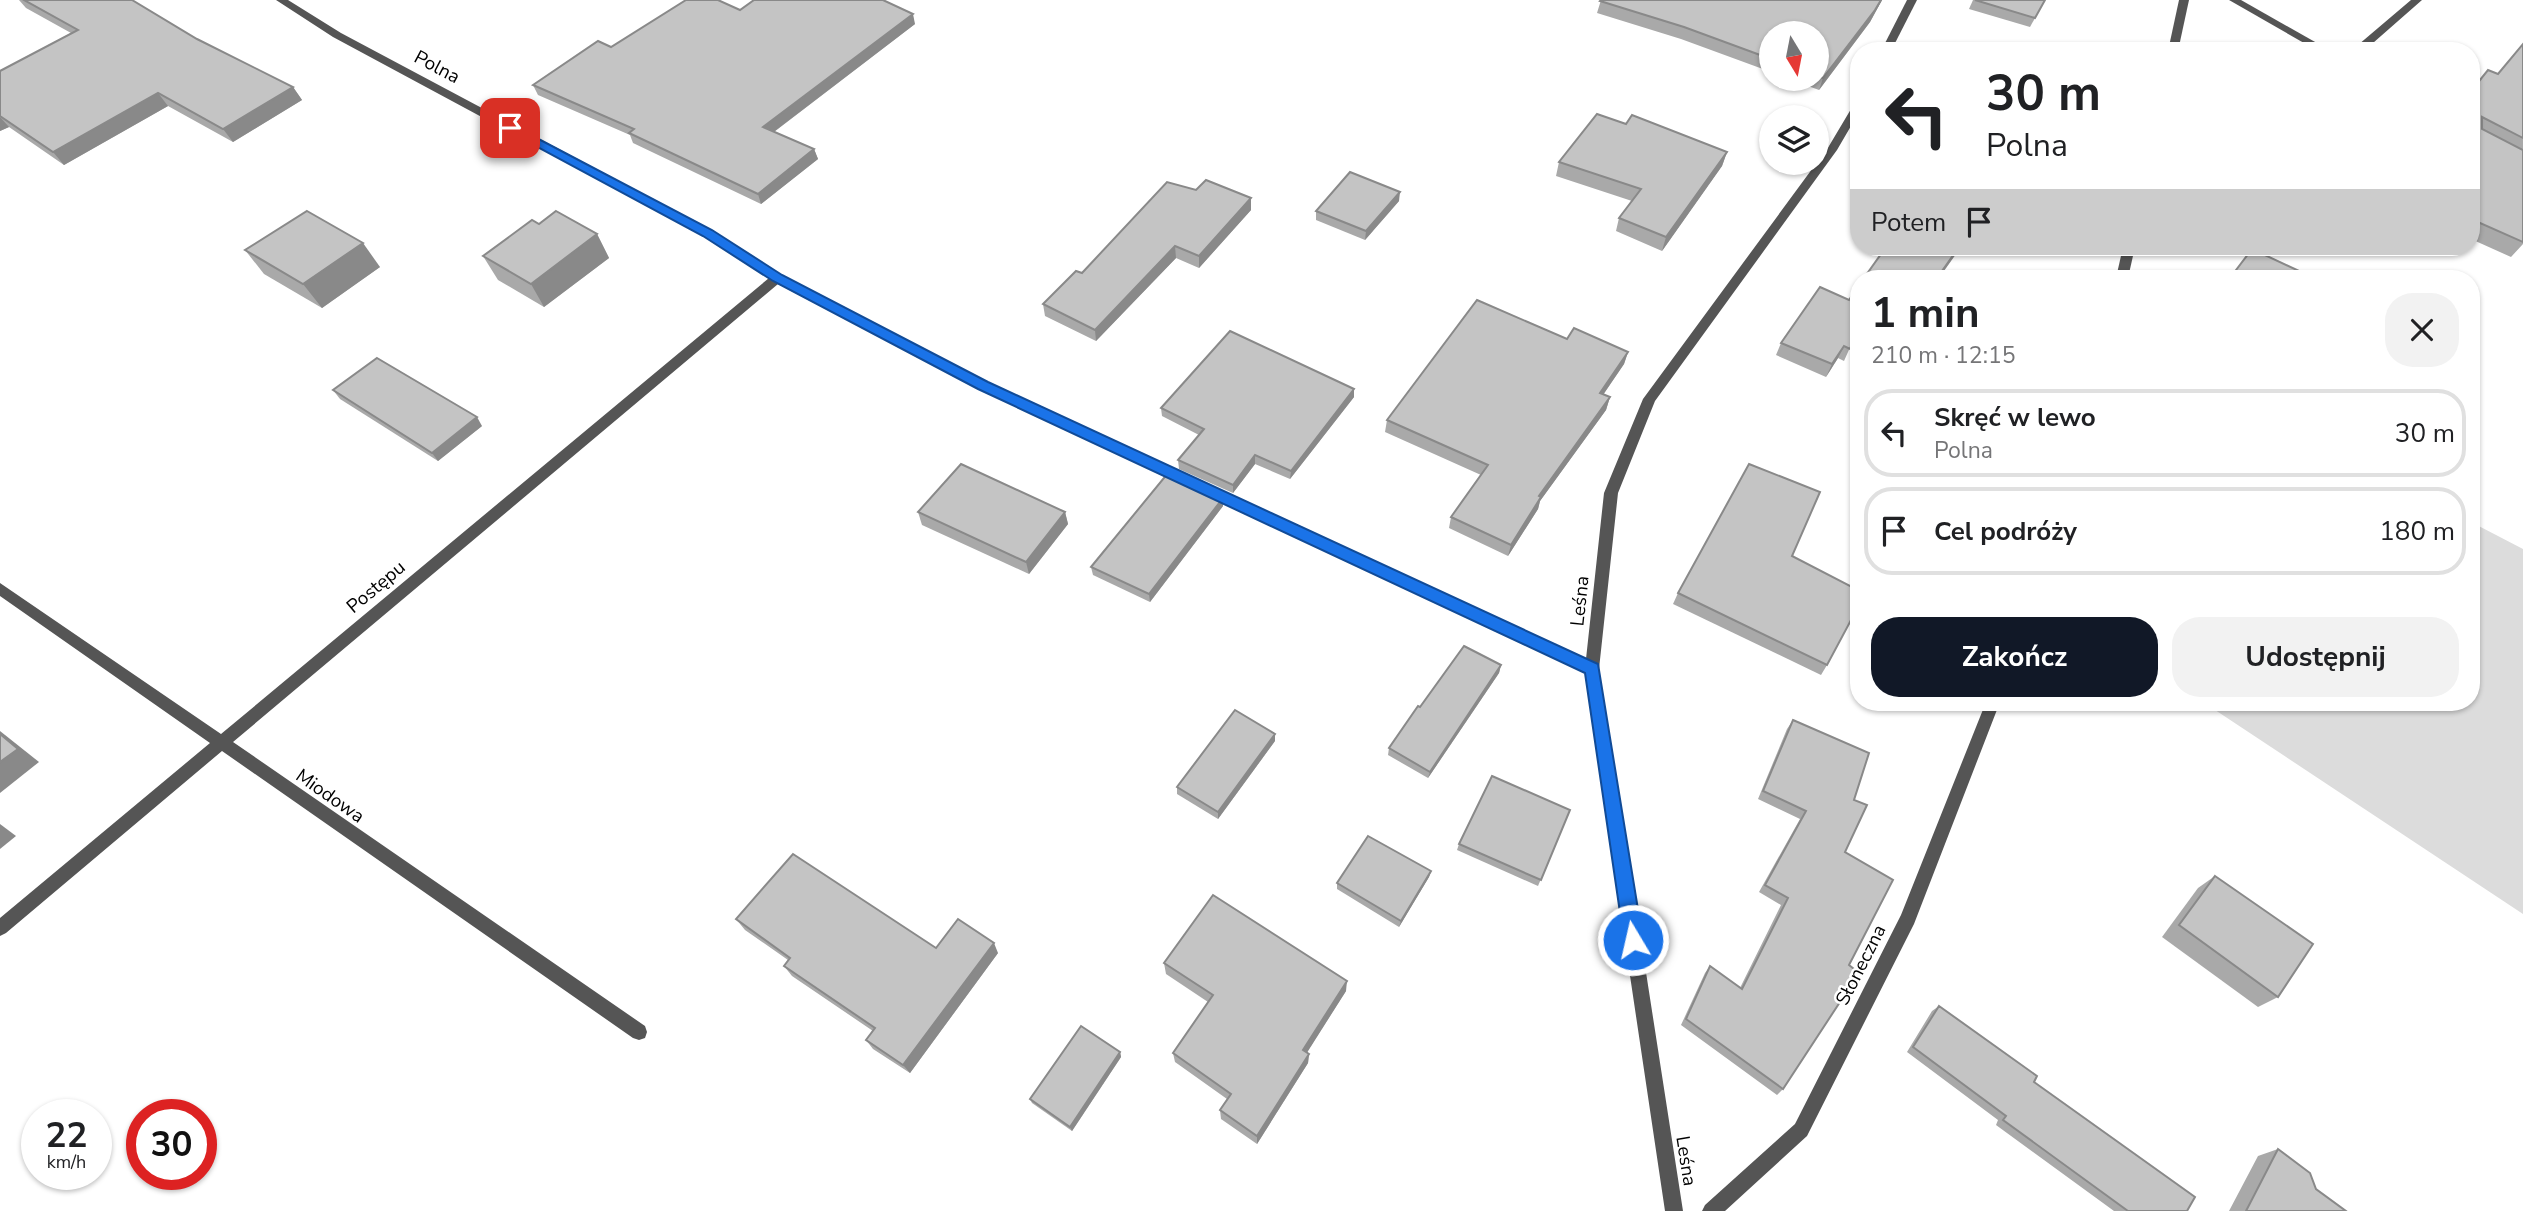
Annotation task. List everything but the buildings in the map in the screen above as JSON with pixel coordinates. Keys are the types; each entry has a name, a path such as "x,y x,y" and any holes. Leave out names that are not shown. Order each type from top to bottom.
{"street":[{"name":"Polna","path":"281,0 337,36 707,233 777,278 983,386 1592,669"},
{"path":"1891,42 1912,0"},
{"path":"2175,42 2184,0"},
{"path":"2234,0 2310,42"},
{"path":"2368,42 2417,0"},
{"name":"Leśna","path":"1674,1211 1592,669 1611,493 1649,399 1833,148 1850,119"},
{"name":"Postępu","path":"0,928 777,278"},
{"name":"Miodowa","path":"0,589 639,1032"},
{"name":"Słoneczna","path":"1711,1211 1801,1130 1908,919 1989,711"}],"shaded area":[{"path":"2480,527 2523,549 2523,914 2217,711 2480,711"}],"route":[{"path":"510,128 707,233 777,278 983,386 1592,669 1633,940"}]}
